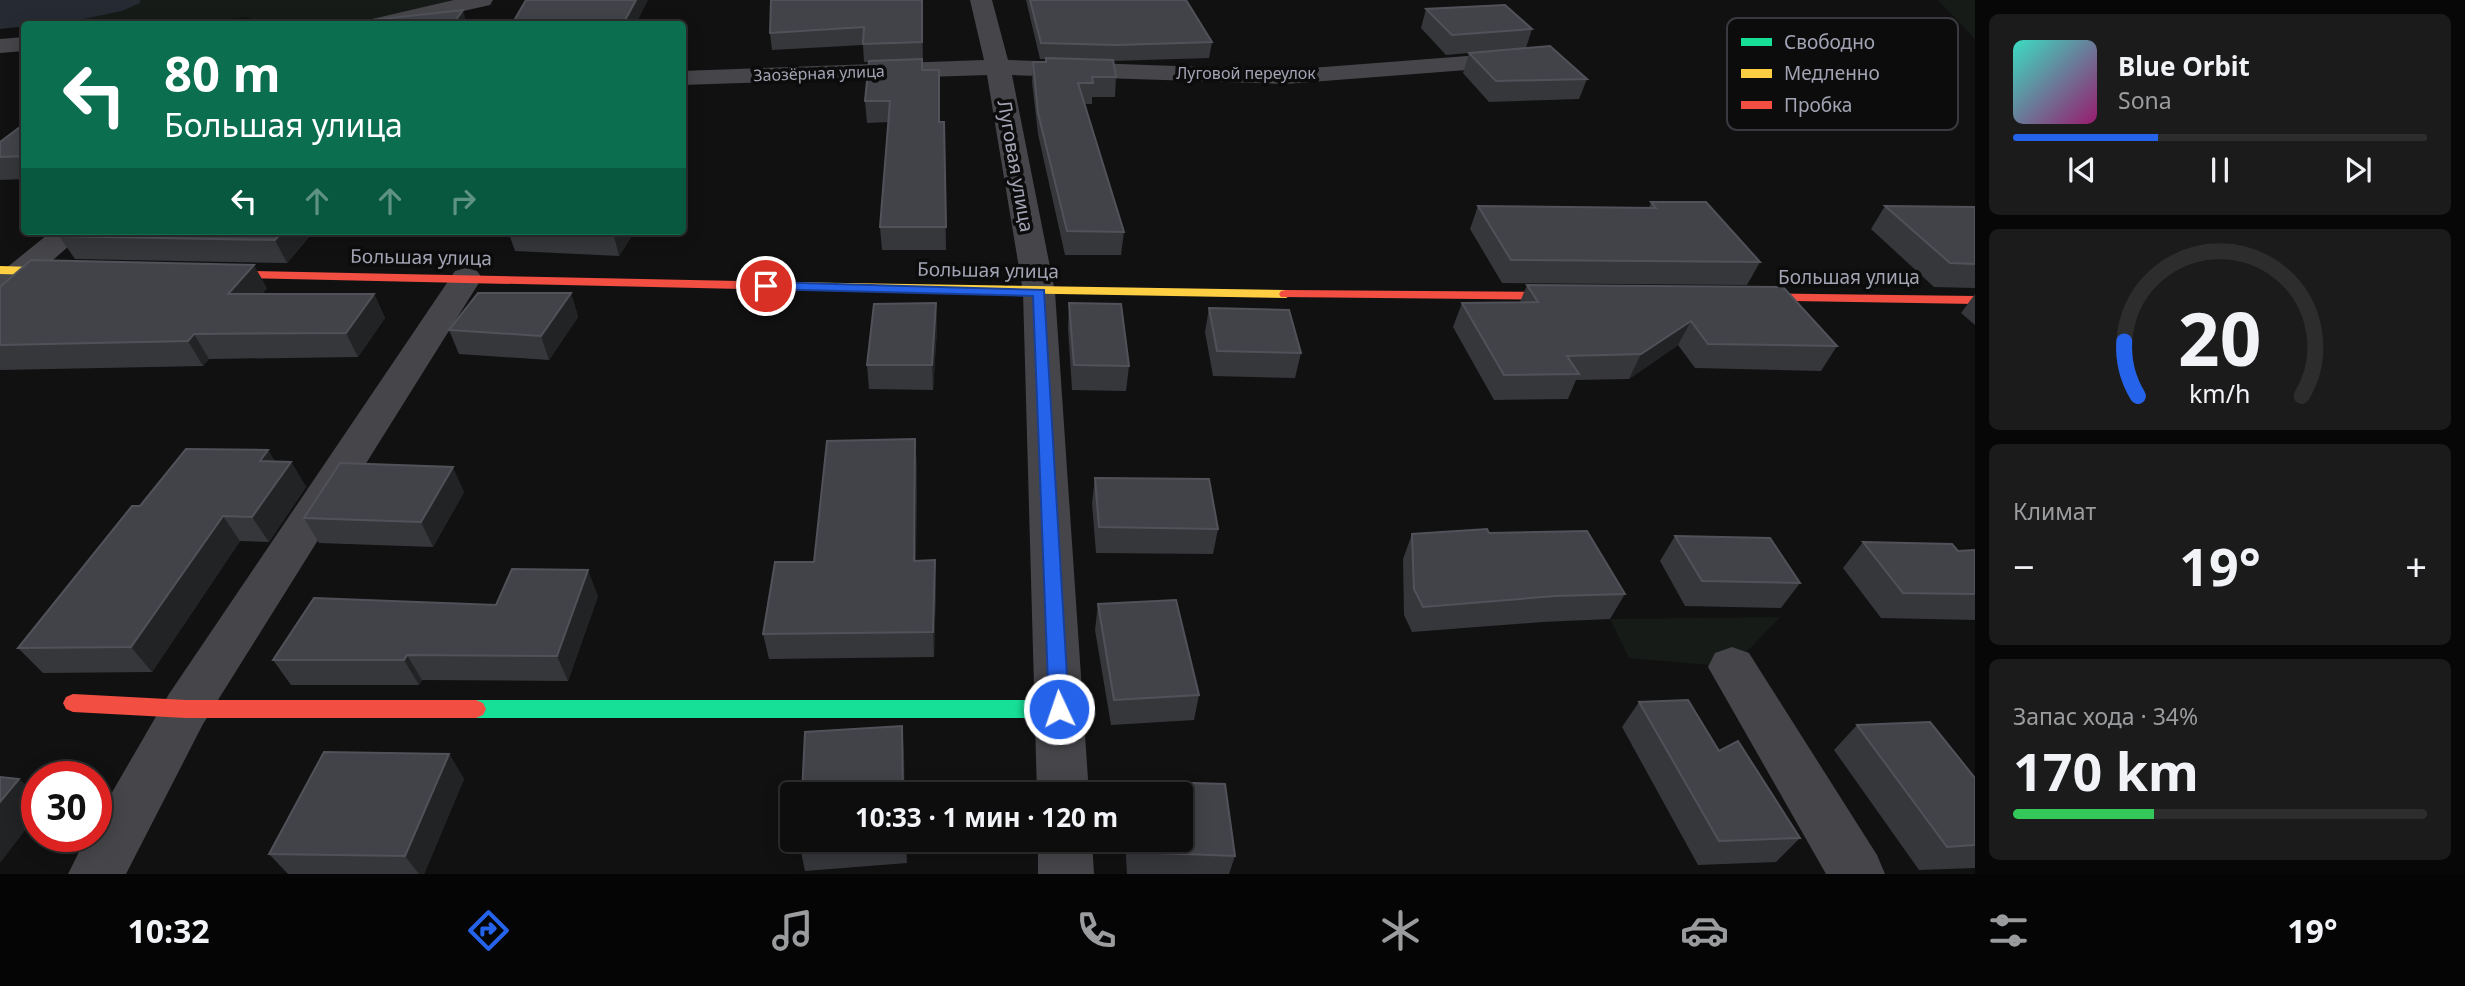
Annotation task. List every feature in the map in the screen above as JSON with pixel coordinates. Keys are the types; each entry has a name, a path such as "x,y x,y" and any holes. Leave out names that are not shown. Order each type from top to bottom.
{"street":[{"path":"393,21 482,0"},
{"name":"Луговая улица","path":"981,0 998,67 1040,292 1062,782"},
{"path":"0,46 21,44"},
{"name":"Луговой переулок","path":"998,67 1285,77 1535,58"},
{"name":"Заозёрная улица","path":"686,78 998,67"},
{"path":"7,277 65,235"},
{"path":"7,277 92,272"},
{"name":"Большая улица","path":"189,274 1040,292 1593,296"},
{"path":"96,874 186,709 466,278"},
{"name":"Большая улица","path":"1732,297 1975,300"},
{"path":"1732,667 1857,874"},
{"path":"74,703 186,709 1059,709"},
{"path":"1065,852 1066,874"}],"shaded area":[{"path":"0,0 140,0 140,3 122,11 74,21 21,21 21,27 0,29"},
{"path":"140,0 459,0 434,8 366,21 256,21 247,17 207,21 64,21 122,11"},
{"path":"1938,0 1975,0 1975,39 1958,18"},
{"path":"1780,617 1732,667 1629,658 1610,619"}],"building":[{"path":"526,0 636,0 625,21 514,21"},
{"path":"771,0 922,0 922,42 863,44 864,27 770,33"},
{"path":"1030,0 1186,0 1212,42 1117,45 1041,43"},
{"path":"1505,5 1532,29 1452,35 1426,9"},
{"path":"463,10 455,21 364,21"},
{"path":"1550,46 1587,79 1496,81 1469,53"},
{"path":"1046,58 1113,60 1116,77 1092,77 1093,83 1078,83 1124,232 1067,231 1038,113 1033,62 1046,62"},
{"path":"922,59 922,70 939,70 939,122 944,122 946,227 880,227 890,101 865,101 869,61"},
{"path":"21,126 21,156 0,157 0,142"},
{"path":"1651,202 1706,202 1760,262 1511,260 1478,206 1656,208"},
{"path":"1885,206 1975,207 1975,264 1950,263"},
{"path":"60,235 279,235 275,240"},
{"path":"31,260 254,265 228,294 374,294 346,333 194,334 188,341 0,345 0,287"},
{"path":"1527,285 1783,287 1837,346 1708,344 1691,321 1641,354 1567,356 1579,374 1504,375 1462,303 1538,302"},
{"path":"478,293 571,293 541,336 449,330"},
{"path":"936,303 932,365 867,365 874,304"},
{"path":"1069,303 1121,304 1129,366 1074,365"},
{"path":"1209,308 1289,310 1301,353 1217,351"},
{"path":"915,439 914,561 935,560 933,632 763,634 775,562 814,562 827,441"},
{"path":"186,449 268,450 260,461 291,462 252,517 223,516 131,647 18,648 132,506 140,506"},
{"path":"340,463 453,467 421,522 304,518"},
{"path":"1095,478 1209,479 1218,529 1099,527"},
{"path":"1487,529 1489,533 1587,531 1625,594 1555,596 1423,607 1414,589 1412,534"},
{"path":"1675,536 1770,538 1800,583 1702,581"},
{"path":"1863,542 1952,544 1958,551 1975,550 1975,594 1903,593"},
{"path":"512,569 588,570 557,656 407,655 404,660 273,660 314,598 496,605"},
{"path":"1176,600 1199,695 1114,700 1098,604"},
{"path":"1688,700 1719,751 1738,741 1800,838 1719,841 1639,702"},
{"path":"1930,722 1975,778 1975,845 1947,847 1857,725"},
{"path":"902,726 903,782 803,782 805,732"},
{"path":"324,752 449,754 405,856 269,854"},
{"path":"0,777 19,779 0,802"},
{"path":"1193,783 1225,784 1235,856 1131,852 1193,852"}],"traffic: fast":[{"path":"476,709 1059,709"}],"traffic: slow":[{"path":"0,270 69,272"},
{"path":"783,286 1286,294"}],"traffic: jam":[{"path":"206,274 783,286"},
{"path":"1286,294 1574,296"},
{"path":"1743,297 1975,300"},
{"path":"73,703 186,709 476,709"}],"route":[{"path":"766,286 1040,292 1059,709"}]}
